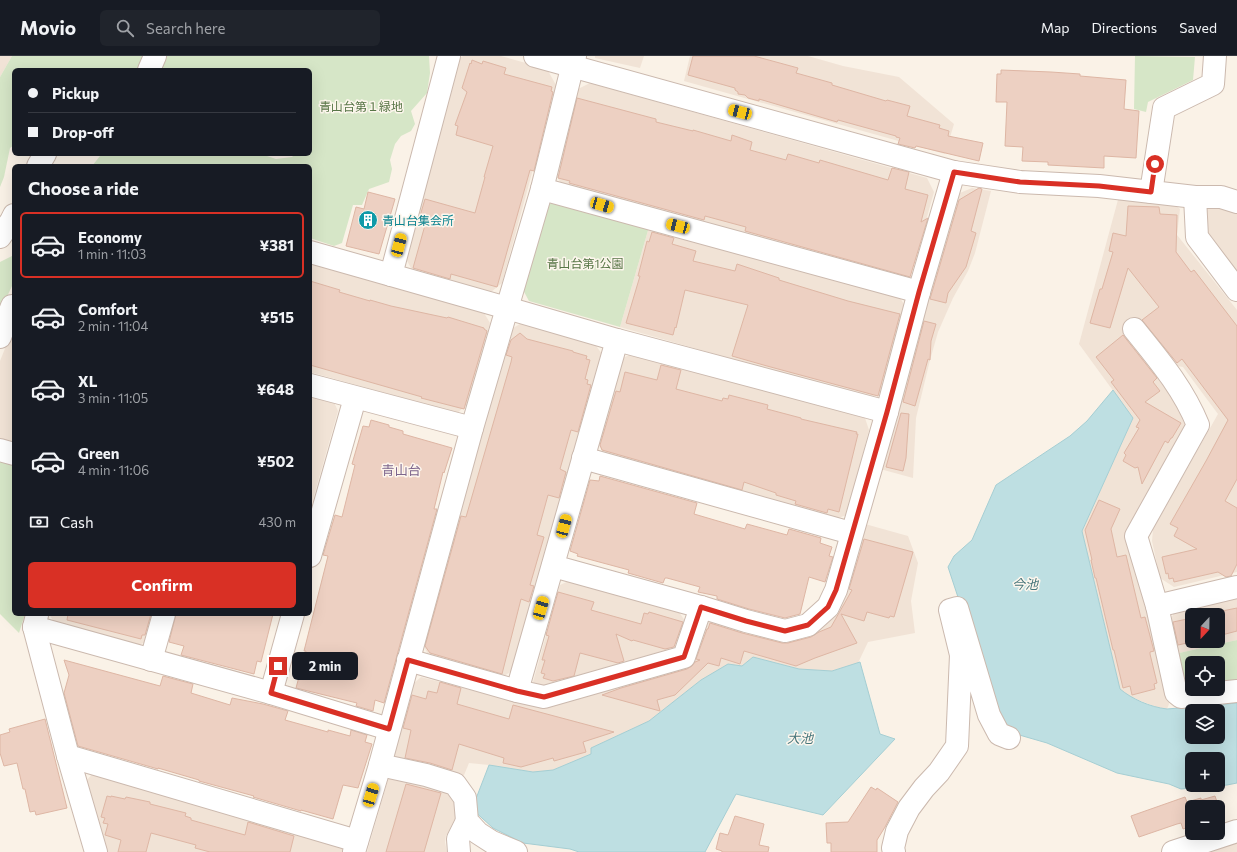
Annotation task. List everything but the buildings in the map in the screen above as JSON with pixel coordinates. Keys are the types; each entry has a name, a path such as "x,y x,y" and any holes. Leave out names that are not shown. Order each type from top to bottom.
{"street":[{"path":"150,68 155,56"},
{"path":"391,274 449,56"},
{"path":"535,56 573,61 954,172 1020,182 1099,186 1195,197 1221,197 1237,202"},
{"path":"1151,192 1164,108 1213,84 1215,56"},
{"path":"68,756 356,846 380,765 472,428 542,188 573,61"},
{"path":"553,566 785,631 808,625 828,607 836,590 954,172"},
{"path":"542,188 919,292"},
{"path":"1195,197 1197,237 1237,290"},
{"path":"0,237 12,220"},
{"path":"312,253 617,340 887,412"},
{"path":"0,337 12,306"},
{"path":"1134,329 1169,373 1191,407 1198,426 1136,536 1157,606 1176,693 1181,697 1237,691"},
{"path":"517,691 617,340"},
{"path":"312,386 472,428"},
{"path":"312,549 355,398"},
{"path":"0,450 12,453"},
{"path":"583,458 851,533"},
{"path":"1157,606 1237,587"},
{"path":"408,660 517,691 544,697 684,657 701,607"},
{"path":"894,852 893,848 897,831 909,808 924,788 939,772 957,746 961,655 950,610 957,608 988,715 999,734 1008,738"},
{"path":"151,660 163,616"},
{"path":"271,693 292,616"},
{"path":"35,620 151,660 271,693 389,729"},
{"path":"35,620 68,756 96,852"},
{"path":"380,765 426,775 454,784 465,798 467,821 458,839 459,852"},
{"path":"467,821 478,833 492,842 516,852"},
{"path":"1173,852 1237,831"}],"shaded area":[{"path":"0,56 12,56 0,77"},
{"path":"463,56 501,56 547,69 556,85 502,283 491,292 412,270 405,257 458,59"},
{"path":"595,56 644,56 640,68 595,58"},
{"path":"690,56 808,56 843,66 899,77 954,124 945,154 684,81"},
{"path":"590,83 927,178 934,192 911,274 900,279 562,185 554,172 578,89"},
{"path":"972,188 991,191 975,253 968,271 953,298 938,332 930,360 916,418 913,478 880,469 955,195"},
{"path":"1119,196 1169,200 1180,209 1177,235 1237,310 1237,572 1174,587 1160,578 1152,541 1153,529 1218,414 1183,367 1171,365 1134,317 1125,324 1187,417 1188,433 1131,532 1169,704 1167,709 1159,708 1128,696 1120,689 1082,531 1133,418 1079,344"},
{"path":"1209,202 1237,207 1237,275 1204,234 1199,213"},
{"path":"649,227 897,293 905,306 882,392 869,398 620,327"},
{"path":"312,265 484,313 490,323 468,404 457,413 312,373"},
{"path":"523,322 594,343 602,354 515,669 504,676 430,659 423,644 510,330"},
{"path":"12,331 12,444 0,441 0,361"},
{"path":"635,352 865,418 869,430 847,515 835,519 605,457 598,443 621,359"},
{"path":"312,393 332,398 338,411 312,503"},
{"path":"865,524 908,536 918,563 911,601 915,633 868,642 858,663 832,671 799,669 753,657 742,666 728,665 701,680 649,721 591,748 592,754 553,770 533,772 469,763 462,780 392,761 412,685 421,677 540,708 690,658 701,627 710,619 814,627"},
{"path":"571,580 679,612 685,621 683,637 669,649 542,691 533,682 560,585"},
{"path":"1237,592 1237,640 1225,643 1225,608 1185,608 1185,648 1201,648 1179,653 1169,622 1179,604"},
{"path":"50,616 156,616 150,640 139,645 54,622"},
{"path":"95,771 337,838 344,852 105,852 86,781"},
{"path":"390,773 449,790 455,805 455,833 446,835 445,842 447,852 367,852"},
{"path":"1237,836 1237,852 1189,852"}],"green space":[{"name":"青山台第１緑地","path":"12,56 429,56 430,73 427,93 411,111 415,124 411,131 401,136 395,144 390,160 392,169 389,182 369,189 362,205 353,205 342,243 334,246 312,239 312,164 94,164 100,156 267,156 276,159 293,156 312,156 312,68 12,68 12,146 10,148 4,177 0,187 0,77"},
{"path":"1135,56 1195,57 1193,80 1148,102 1146,112 1134,109"},
{"name":"青山台第1公園","path":"559,200 649,227 620,327 529,301 522,288 547,205"},
{"path":"12,256 12,286 0,311 0,262"},
{"path":"0,460 12,463 12,616 24,616 19,633 0,614"},
{"path":"1237,640 1237,680 1225,682 1225,656 1185,656 1185,677 1183,676 1179,653 1201,648 1225,648 1225,643"}],"water":[{"name":"今池","path":"1113,390 1133,418 1082,531 1120,689 1142,702 1154,706 1167,709 1185,707 1185,744 1225,744 1225,704 1237,703 1237,783 1225,785 1225,752 1185,752 1185,789 1181,789 1169,784 1117,773 1047,743 1009,732 1000,724 948,567 954,556 972,540 996,485 1070,436 1087,421"},
{"name":"大池","path":"753,657 799,669 832,671 860,662 880,734 895,739 823,815 736,794 705,852 579,852 570,849 523,843 493,828 472,809 489,765 533,772 553,770 591,754 591,748 649,721 701,680 728,664 742,666"}],"place":[{"name":"青山台集会所","path":"368,220"}],"district":[{"name":"青山台","path":"401,470"}],"route":[{"path":"278,666 271,693 389,729 408,660 517,691 544,697 684,657 701,607 785,631 808,625 828,607 836,590 954,172 1020,182 1099,186 1151,192 1155,164"}]}
